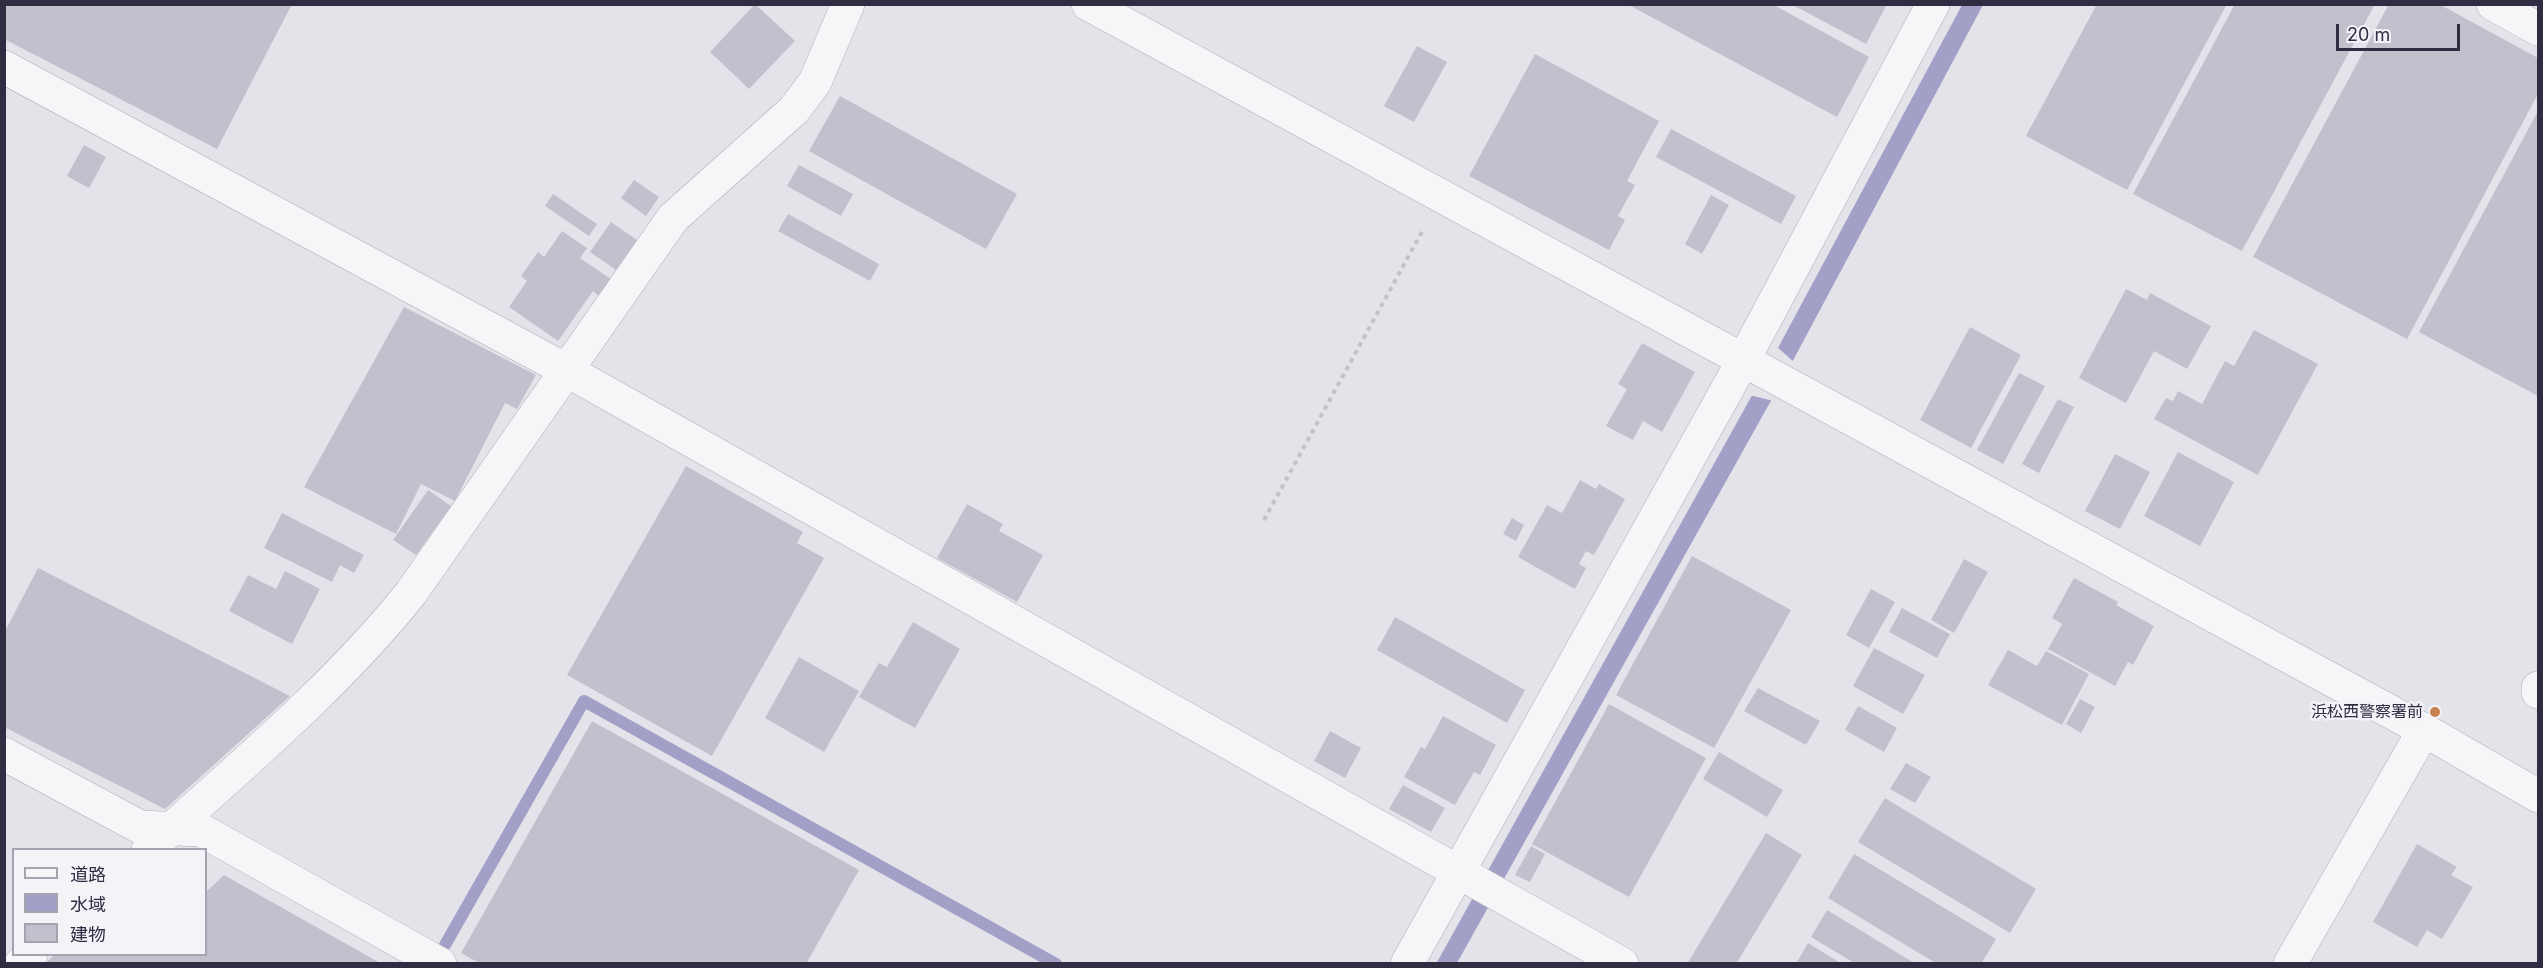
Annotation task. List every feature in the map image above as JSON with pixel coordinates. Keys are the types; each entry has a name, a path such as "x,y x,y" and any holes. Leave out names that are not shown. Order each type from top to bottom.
{"street":[{"path":"159,839 337,678 375,637 411,593 673,218 794,110 815,82 848,4"},
{"path":"1088,4 2424,730 2538,796"},
{"path":"1407,963 1479,882 1750,363 1933,4"},
{"path":"2493,4 2538,29"},
{"path":"4,67 566,370 1622,963"},
{"path":"2290,963 2424,730"},
{"path":"4,754 159,839 201,830 440,963"}],"path":[{"path":"1264,520 1442,196"}],"water":[{"path":"1962,5 1983,5 1782,381 1457,963 1436,964 1765,372"}],"pier":[{"path":"1776,346 1795,363 1774,401 1749,395"}],"building":[{"path":"4,4 292,4 217,149 4,39"},
{"path":"755,4 795,41 749,89 710,52"},
{"path":"1627,4 1772,4 1869,57 1837,117"},
{"path":"1791,4 1887,4 1866,44"},
{"path":"2097,4 2227,4 2127,190 2026,136"},
{"path":"2235,4 2375,4 2242,251 2133,194"},
{"path":"2389,4 2439,4 2538,58 2538,94 2407,339 2253,257"},
{"path":"1417,46 1447,62 1414,122 1384,106"},
{"path":"1535,54 1659,121 1627,181 1635,185 1618,216 1625,220 1609,250 1469,176"},
{"path":"840,96 1017,194 986,249 809,151"},
{"path":"2538,111 2538,396 2419,332"},
{"path":"1671,129 1796,196 1781,224 1656,157"},
{"path":"84,145 106,157 89,188 67,176"},
{"path":"799,165 853,194 841,216 787,186"},
{"path":"634,180 659,197 646,216 621,198"},
{"path":"553,194 597,224 589,236 545,206"},
{"path":"1711,195 1729,205 1702,254 1685,244"},
{"path":"788,214 879,264 870,281 778,231"},
{"path":"611,222 637,240 616,270 590,252"},
{"path":"562,231 587,248 580,258 611,279 599,296 593,291 558,341 509,307 527,281 521,276 538,252 544,257"},
{"path":"2126,289 2147,300 2150,293 2211,326 2187,369 2154,351 2126,403 2079,378"},
{"path":"404,307 536,375 517,409 505,403 455,501 421,484 396,534 304,487"},
{"path":"1970,327 2021,355 1971,448 1920,420"},
{"path":"2254,330 2318,364 2258,475 2154,419 2166,398 2173,401 2178,391 2202,404 2225,361 2234,366"},
{"path":"1642,343 1695,372 1662,432 1643,421 1633,440 1606,426 1627,389 1618,384"},
{"path":"2019,373 2045,386 2003,464 1977,450"},
{"path":"2058,399 2074,407 2039,473 2022,464"},
{"path":"2178,452 2234,482 2200,546 2144,516"},
{"path":"2115,454 2150,472 2120,529 2085,511"},
{"path":"686,466 803,532 797,543 824,558 712,756 567,675"},
{"path":"1580,480 1596,489 1599,484 1625,499 1594,555 1586,551 1579,564 1586,568 1575,589 1518,557 1547,505 1562,513"},
{"path":"428,490 451,506 416,555 393,540"},
{"path":"967,504 1003,524 999,531 1043,555 1017,602 937,558"},
{"path":"282,513 364,555 354,573 340,565 332,582 264,548"},
{"path":"1512,518 1524,525 1516,541 1503,534"},
{"path":"1692,556 1791,610 1714,748 1616,695"},
{"path":"1964,559 1988,572 1954,633 1931,620"},
{"path":"38,568 290,696 165,809 4,727 4,633"},
{"path":"285,571 320,589 292,644 229,611 248,575 276,589"},
{"path":"2074,578 2118,602 2116,605 2154,626 2133,665 2128,662 2115,686 2048,649 2062,624 2052,618"},
{"path":"1871,589 1895,602 1869,648 1846,635"},
{"path":"1902,608 1950,634 1937,658 1889,632"},
{"path":"1395,617 1525,690 1507,723 1377,650"},
{"path":"913,622 960,649 915,728 859,697 879,663 887,667"},
{"path":"1874,648 1925,675 1903,714 1853,686"},
{"path":"2008,650 2037,666 2046,651 2089,674 2062,725 1988,685"},
{"path":"799,657 859,691 824,752 765,718"},
{"path":"1758,688 1820,721 1806,745 1744,711"},
{"path":"2080,699 2095,707 2081,733 2066,724"},
{"path":"1609,704 1706,758 1629,897 1532,844"},
{"path":"1858,706 1897,728 1884,752 1845,730"},
{"path":"1443,716 1496,745 1480,775 1474,772 1455,805 1404,777 1421,747 1425,749"},
{"path":"592,721 859,870 806,964 481,964 461,953"},
{"path":"1330,731 1361,748 1345,778 1314,761"},
{"path":"1719,752 1783,790 1767,817 1703,779"},
{"path":"1906,763 1931,777 1915,803 1890,789"},
{"path":"1403,785 1445,808 1431,832 1389,809"},
{"path":"1885,798 2036,889 2010,933 1858,842"},
{"path":"1766,833 1802,855 1736,964 1687,964"},
{"path":"2417,844 2457,867 2451,875 2473,887 2442,939 2427,930 2417,947 2373,922"},
{"path":"1531,846 1545,854 1530,882 1515,875"},
{"path":"1854,854 1996,939 1981,964 1937,964 1828,898"},
{"path":"224,875 382,964 45,964 53,956 207,956 207,891"},
{"path":"1827,910 1916,964 1856,964 1811,937"},
{"path":"1808,943 1842,964 1796,964"}],"waterway":[{"path":"445,945 584,701 1056,964"}],"place":[{"name":"浜松西警察署前","path":"2435,712"}]}
